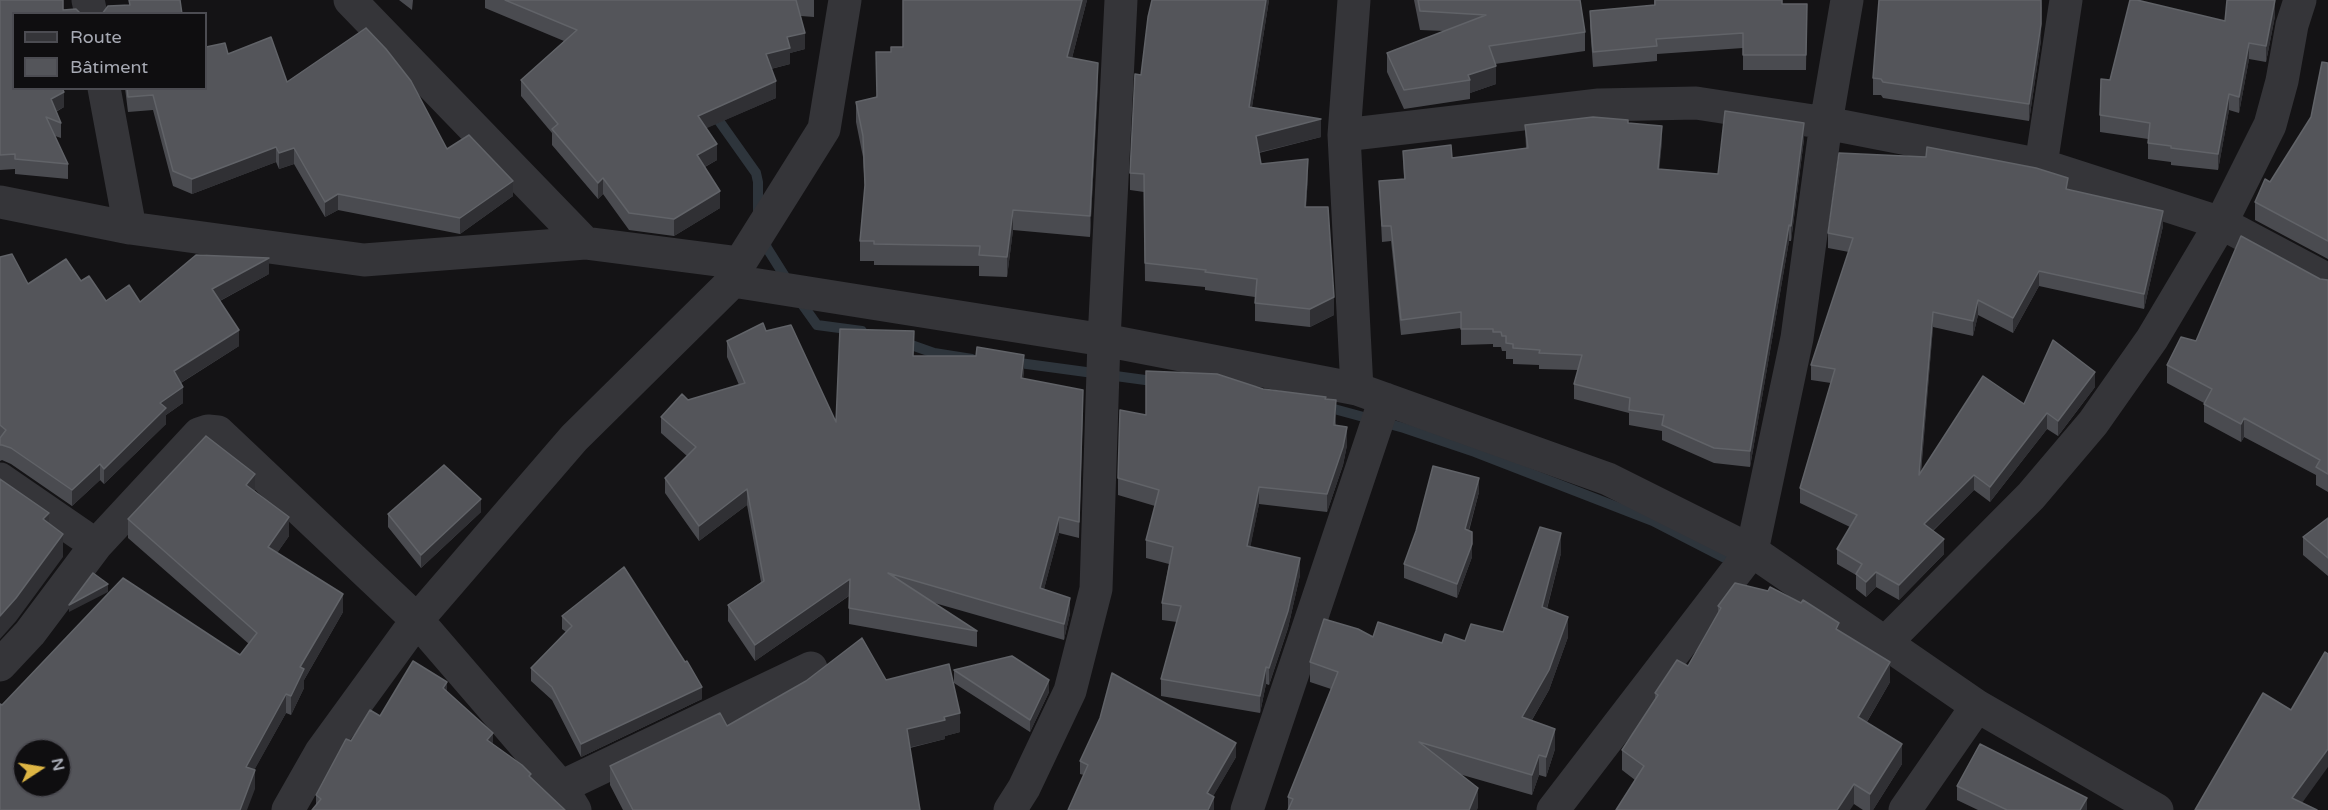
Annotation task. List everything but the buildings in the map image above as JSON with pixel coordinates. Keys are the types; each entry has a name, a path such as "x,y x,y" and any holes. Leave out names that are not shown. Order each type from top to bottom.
{"street":[{"path":"350,0 585,243"},
{"path":"288,810 321,753 417,620 574,438 737,272 824,129 845,0"},
{"path":"1010,810 1024,788 1070,691 1096,589 1104,340 1120,0"},
{"path":"1247,810 1371,394 1344,135 1354,0"},
{"path":"1553,810 1752,551 1797,338 1826,123 1847,0"},
{"path":"2041,165 2066,0"},
{"path":"1886,642 2031,496 2093,423 2152,339 2221,223 2270,125 2282,81 2292,25 2300,0"},
{"path":"104,90 130,228"},
{"path":"1344,135 1599,105 1696,103 1826,123 2041,165 2221,223 2328,280"},
{"path":"0,202 130,228 364,260 585,243 1104,340 1371,394 1608,480 1752,551 1977,706 2157,810"},
{"path":"0,665 30,633 96,545 199,434 208,431 218,432 417,620 568,799 811,668"},
{"path":"0,479 96,545"},
{"path":"1905,810 1977,706"}],"waterway":[{"path":"712,111 756,173 758,216"},
{"path":"764,237 767,248 789,283"},
{"path":"797,297 817,325 862,331"},
{"path":"900,341 934,353 972,359"},
{"path":"1012,362 1160,382"},
{"path":"1323,406 1404,428 1475,452 1653,521 1723,557"}]}
